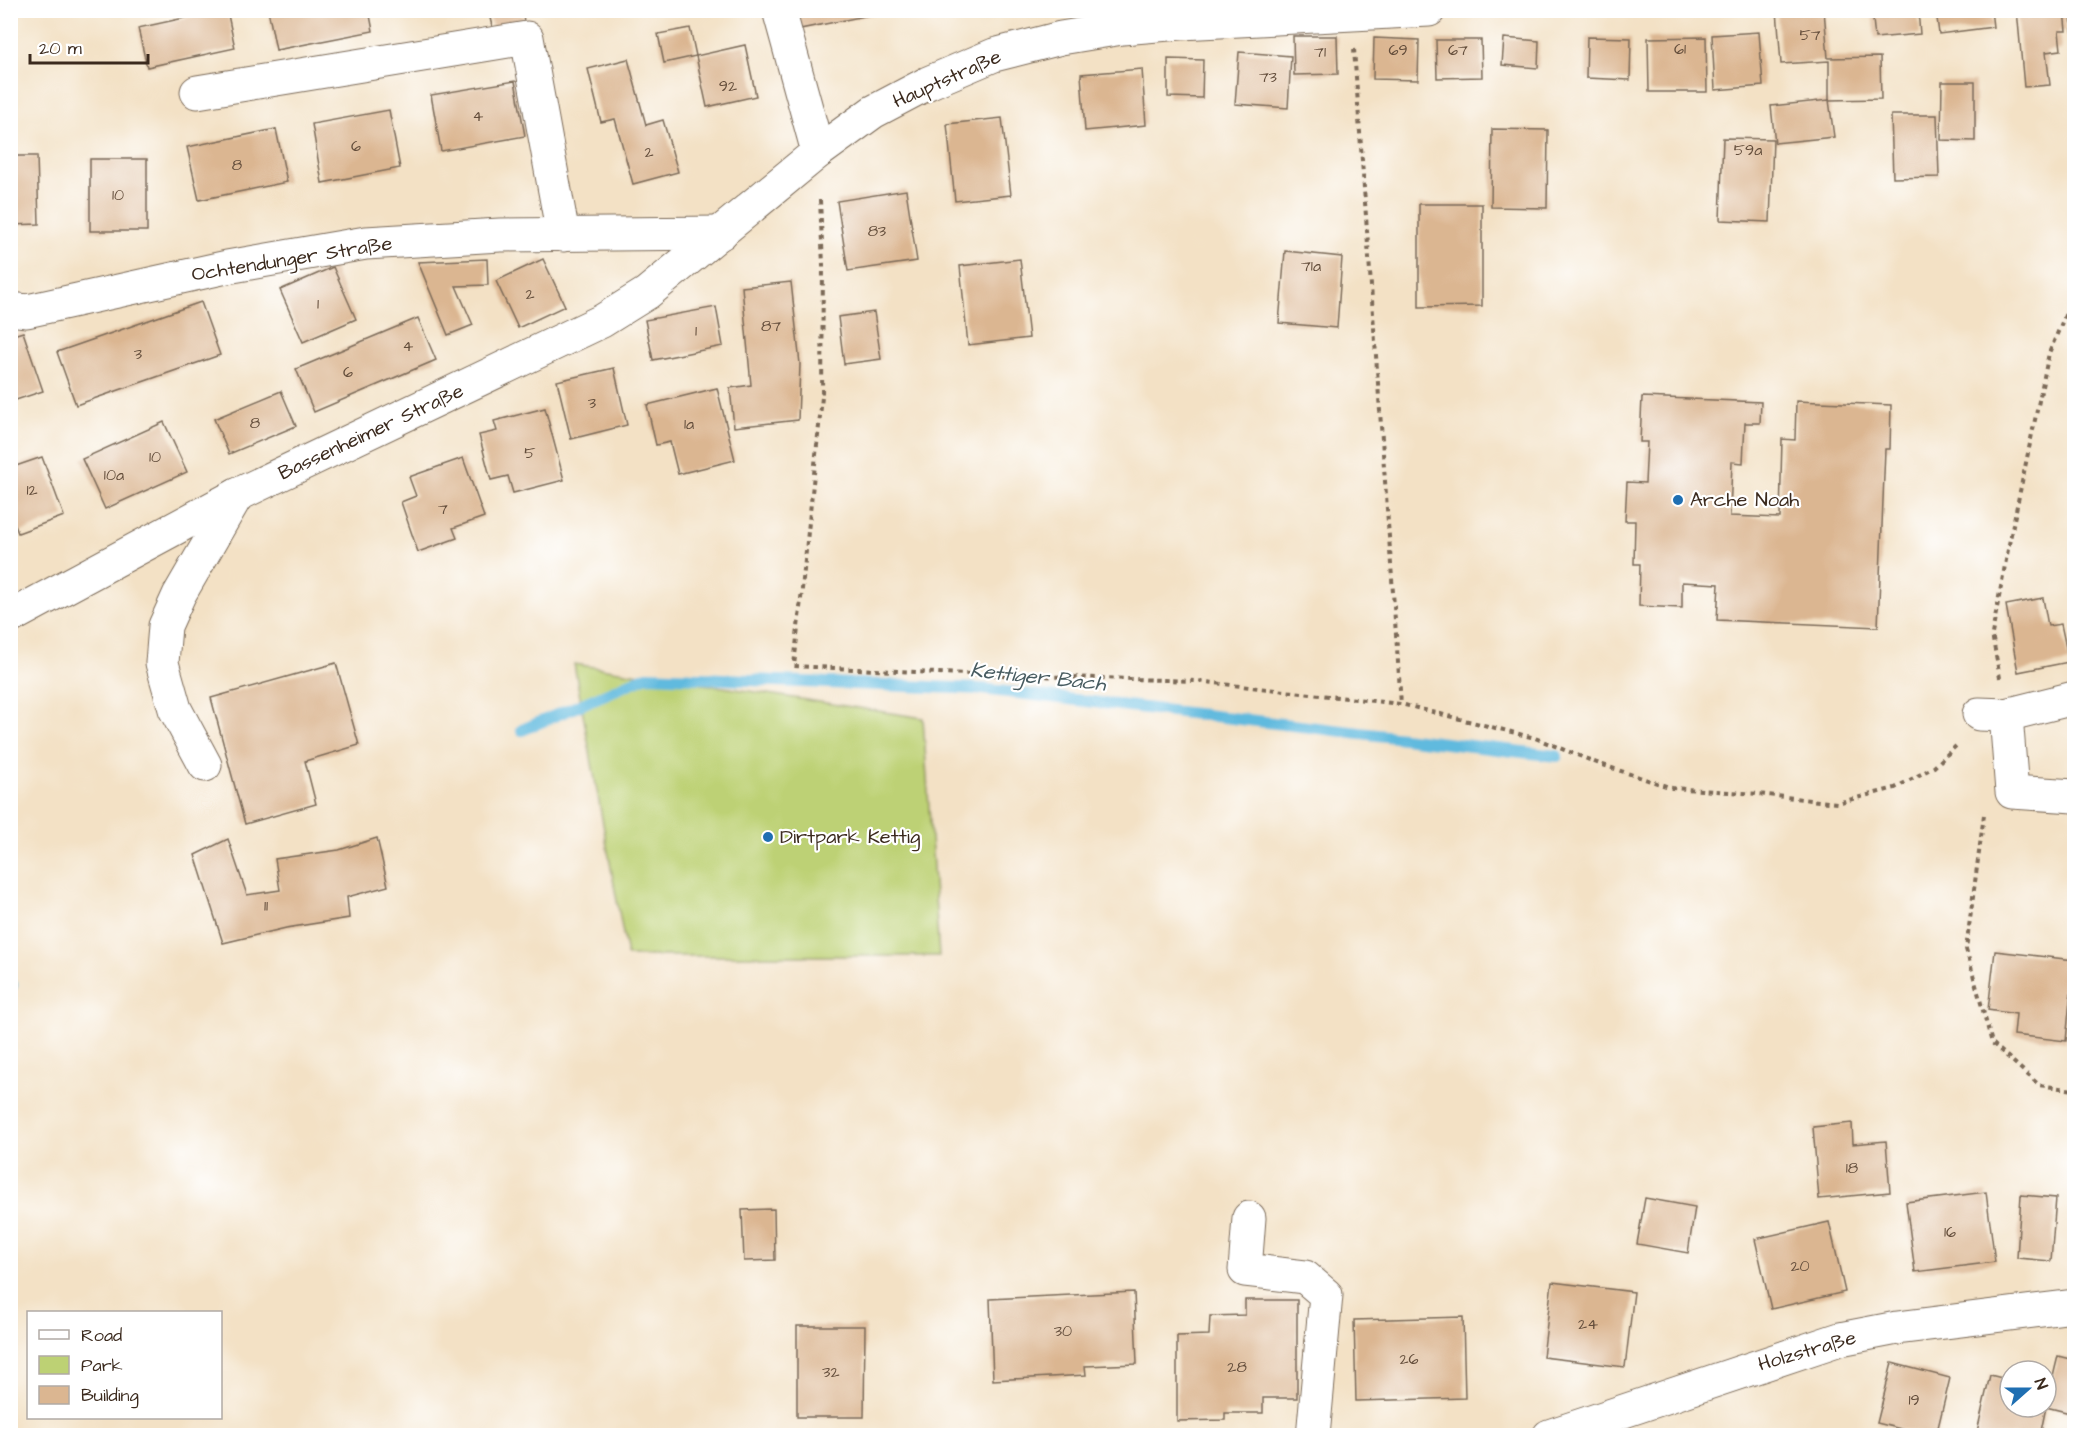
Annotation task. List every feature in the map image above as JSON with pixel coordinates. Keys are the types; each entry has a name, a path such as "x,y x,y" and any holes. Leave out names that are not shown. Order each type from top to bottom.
{"street":[{"path":"779,10 818,152"},
{"name":"Hauptstraße","path":"721,232 818,152 873,112 928,83 994,55 1061,38 1122,28 1429,10"},
{"path":"197,92 527,38 563,235"},
{"name":"Ochtendunger Straße","path":"10,309 27,311 227,267 366,243 500,235 721,232"},
{"name":"Bassenheimer Straße","path":"10,617 237,495 602,321 647,293 721,232"},
{"path":"205,765 175,709 162,663 165,626 179,596 237,495"},
{"path":"2074,698 1993,714 2012,792 2074,796"},
{"path":"1249,1218 1245,1270 1305,1277 1326,1296 1314,1436"},
{"name":"Holzstraße","path":"1549,1436 1840,1339 1897,1328 2074,1306"}],"path":[{"path":"2072,10 2074,36"},
{"path":"1351,13 1401,704"},
{"path":"818,152 823,266 822,397 794,666 948,674 1196,681 1401,704 1535,738 1597,763 1672,788 1758,794 1837,803 1895,788 1934,767 1964,737 1993,714 1992,634 2049,353 2074,294"},
{"path":"2012,792 1984,812 1966,949 1992,1043 2039,1085 2074,1090"}],"green space":[{"name":"Dirtpark Kettig","path":"574,664 923,718 939,956 627,956"}],"building":[{"path":"227,10 235,48 147,67 138,28"},
{"path":"268,10 369,10 373,31 276,50"},
{"path":"488,10 522,10 524,22 493,30"},
{"path":"791,10 885,10 885,12 795,30"},
{"path":"1777,10 1824,10 1828,58 1880,57 1881,99 1829,100 1829,61 1781,64"},
{"path":"1872,10 1918,10 1920,34 1875,38"},
{"path":"1936,10 1991,10 1993,27 1939,34"},
{"path":"2017,10 2064,10 2066,31 2059,31 2061,50 2046,52 2050,85 2024,87"},
{"path":"690,28 696,56 664,63 658,34"},
{"path":"1759,32 1763,86 1715,90 1712,35"},
{"path":"1293,36 1337,36 1338,74 1294,75"},
{"path":"1587,37 1631,38 1630,80 1586,78"},
{"path":"1706,37 1707,92 1649,92 1648,38"},
{"path":"1374,38 1419,40 1418,80 1373,79"},
{"path":"1504,38 1539,41 1538,68 1502,65"},
{"path":"1436,40 1481,40 1482,77 1437,78"},
{"path":"745,45 756,96 707,107 696,56"},
{"path":"1239,52 1291,56 1288,108 1235,104"},
{"path":"628,59 646,125 663,120 678,172 633,184 615,119 601,122 588,69"},
{"path":"1168,59 1203,60 1202,98 1168,97"},
{"path":"1142,69 1146,125 1085,131 1081,74"},
{"path":"515,81 525,136 441,151 431,95"},
{"path":"1942,82 1975,82 1975,141 1941,140"},
{"path":"1829,100 1834,137 1775,143 1771,106"},
{"path":"389,110 400,168 322,183 312,124"},
{"path":"1891,115 1937,115 1939,177 1893,178"},
{"path":"1002,118 1011,195 955,201 947,124"},
{"path":"276,129 287,182 199,200 187,147"},
{"path":"1492,129 1548,130 1547,208 1491,207"},
{"path":"1723,138 1773,139 1770,222 1720,220"},
{"path":"10,156 37,156 39,224 10,225"},
{"path":"90,159 147,159 147,231 90,231"},
{"path":"906,190 917,261 848,271 837,201"},
{"path":"1419,204 1482,204 1482,306 1419,307"},
{"path":"1285,251 1342,257 1337,328 1279,323"},
{"path":"487,259 488,285 456,286 473,325 448,335 418,262"},
{"path":"543,259 565,306 518,328 496,281"},
{"path":"1020,259 1029,338 968,345 960,266"},
{"path":"333,267 356,319 303,342 280,290"},
{"path":"791,282 800,364 798,420 734,427 730,388 751,385 742,287"},
{"path":"201,302 220,355 76,405 57,352"},
{"path":"716,307 723,346 653,360 645,320"},
{"path":"874,312 881,359 844,364 838,317"},
{"path":"418,318 436,360 314,412 296,369"},
{"path":"23,332 43,391 10,402 10,336"},
{"path":"614,368 627,425 571,439 557,381"},
{"path":"717,388 735,460 678,474 670,442 656,445 647,405"},
{"path":"281,391 296,426 229,454 214,419"},
{"name":"Arche Noah","path":"1642,397 1761,402 1760,423 1745,423 1743,463 1732,462 1730,516 1780,518 1782,439 1795,440 1796,401 1891,405 1890,449 1885,449 1878,627 1717,620 1719,584 1682,582 1682,608 1639,606 1640,564 1634,564 1635,521 1625,521 1627,482 1645,483 1647,442 1640,442"},
{"path":"545,408 564,480 513,493 508,476 491,480 479,435 497,431 494,421"},
{"path":"164,422 187,472 105,509 82,459"},
{"path":"42,457 64,516 18,533 10,512 10,468"},
{"path":"463,458 484,517 453,528 457,538 418,552 401,502 416,496 409,477"},
{"path":"2043,598 2048,626 2061,624 2069,662 2018,672 2006,605"},
{"path":"336,663 359,745 305,761 316,804 245,824 211,698"},
{"path":"377,838 388,886 347,897 349,918 286,928 223,943 195,855 228,839 247,895 280,890 275,859 339,850"},
{"path":"1995,951 2074,960 2066,1041 2014,1035 2016,1014 1988,1010"},
{"path":"1852,1123 1853,1144 1886,1141 1890,1192 1819,1199 1813,1127"},
{"path":"1986,1192 1995,1262 1915,1272 1906,1202"},
{"path":"2021,1195 2056,1198 2051,1261 2017,1258"},
{"path":"1645,1198 1695,1207 1688,1253 1637,1244"},
{"path":"774,1209 775,1260 744,1261 742,1210"},
{"path":"1829,1222 1845,1292 1771,1309 1755,1239"},
{"path":"1552,1282 1634,1292 1625,1367 1543,1357"},
{"path":"1134,1292 1137,1364 1085,1366 1086,1375 993,1380 990,1299"},
{"path":"1245,1300 1297,1300 1297,1398 1263,1398 1263,1413 1225,1413 1225,1420 1177,1421 1177,1336 1209,1335 1210,1316 1245,1315"},
{"path":"1463,1317 1465,1398 1356,1401 1354,1320"},
{"path":"797,1326 865,1326 864,1417 797,1417"},
{"path":"2058,1356 2074,1360 2074,1414 2058,1410"},
{"path":"1892,1363 1950,1378 1936,1436 1877,1423"},
{"path":"1990,1375 1998,1377 1998,1419 2044,1419 2040,1436 1976,1436"}],"waterway":[{"name":"Kettiger Bach","path":"522,730 647,676 982,689 1557,756"}],"place":[{"name":"Arche Noah","path":"1678,500"},
{"name":"Dirtpark Kettig","path":"768,837"}]}
